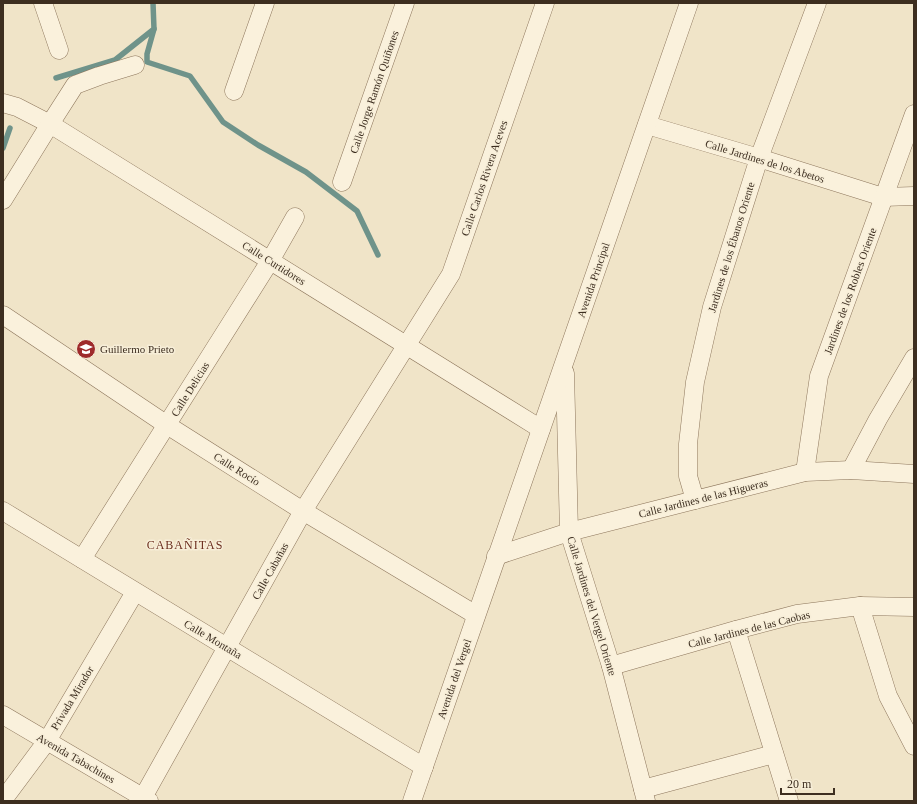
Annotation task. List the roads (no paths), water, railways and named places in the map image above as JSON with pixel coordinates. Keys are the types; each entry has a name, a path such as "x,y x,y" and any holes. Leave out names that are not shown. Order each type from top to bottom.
{"street":[{"path":"44,3 59,50"},
{"path":"234,90 265,3"},
{"name":"Calle Jorge Ramón Quiñones","path":"342,182 406,3"},
{"name":"Calle Carlos Rivera Aceves","path":"407,346 451,274 545,3"},
{"name":"Avenida Principal","path":"496,556 689,3"},
{"name":"Jardines de los Ébanos Oriente","path":"695,500 688,476 688,444 695,382 712,307 759,158 817,3"},
{"path":"3,200 75,85 135,65"},
{"name":"Calle Curtidores","path":"3,103 17,107 50,124 541,429"},
{"name":"Jardines de los Robles Oriente","path":"805,472 819,376 914,114"},
{"name":"Calle Jardines de los Abetos","path":"647,126 759,158 883,197 914,196"},
{"name":"Calle Delicias","path":"82,560 270,261 295,217"},
{"name":"Calle Rocío","path":"3,315 167,425 303,511 476,615"},
{"name":"Calle Cabañas","path":"144,800 303,511 407,346"},
{"path":"851,470 878,419 914,358"},
{"name":"Calle Jardines del Vergel Oriente","path":"565,360 569,532 611,666 644,795"},
{"name":"Calle Jardines de las Higueras","path":"496,556 569,532 805,472 851,470 914,474"},
{"name":"Calle Montaña","path":"3,511 424,767"},
{"name":"Avenida del Vergel","path":"412,801 496,556"},
{"name":"Privada Mirador","path":"3,800 47,741 135,592"},
{"path":"860,606 888,696 914,746"},
{"name":"Calle Jardines de las Caobas","path":"611,666 797,614 860,606 914,607"},
{"path":"736,630 789,801"},
{"name":"Avenida Tabachines","path":"3,715 144,800"},
{"path":"644,795 774,754"}],"waterway":[{"path":"56,78 115,60 154,29 153,3"},
{"path":"154,29 147,54 147,62 190,76 223,122 258,145 306,172 357,211 378,255"},
{"path":"3,148 10,128"}],"place":[{"name":"Guillermo Prieto","path":"86,349"}],"district":[{"name":"CABAÑITAS","path":"185,545"}]}
